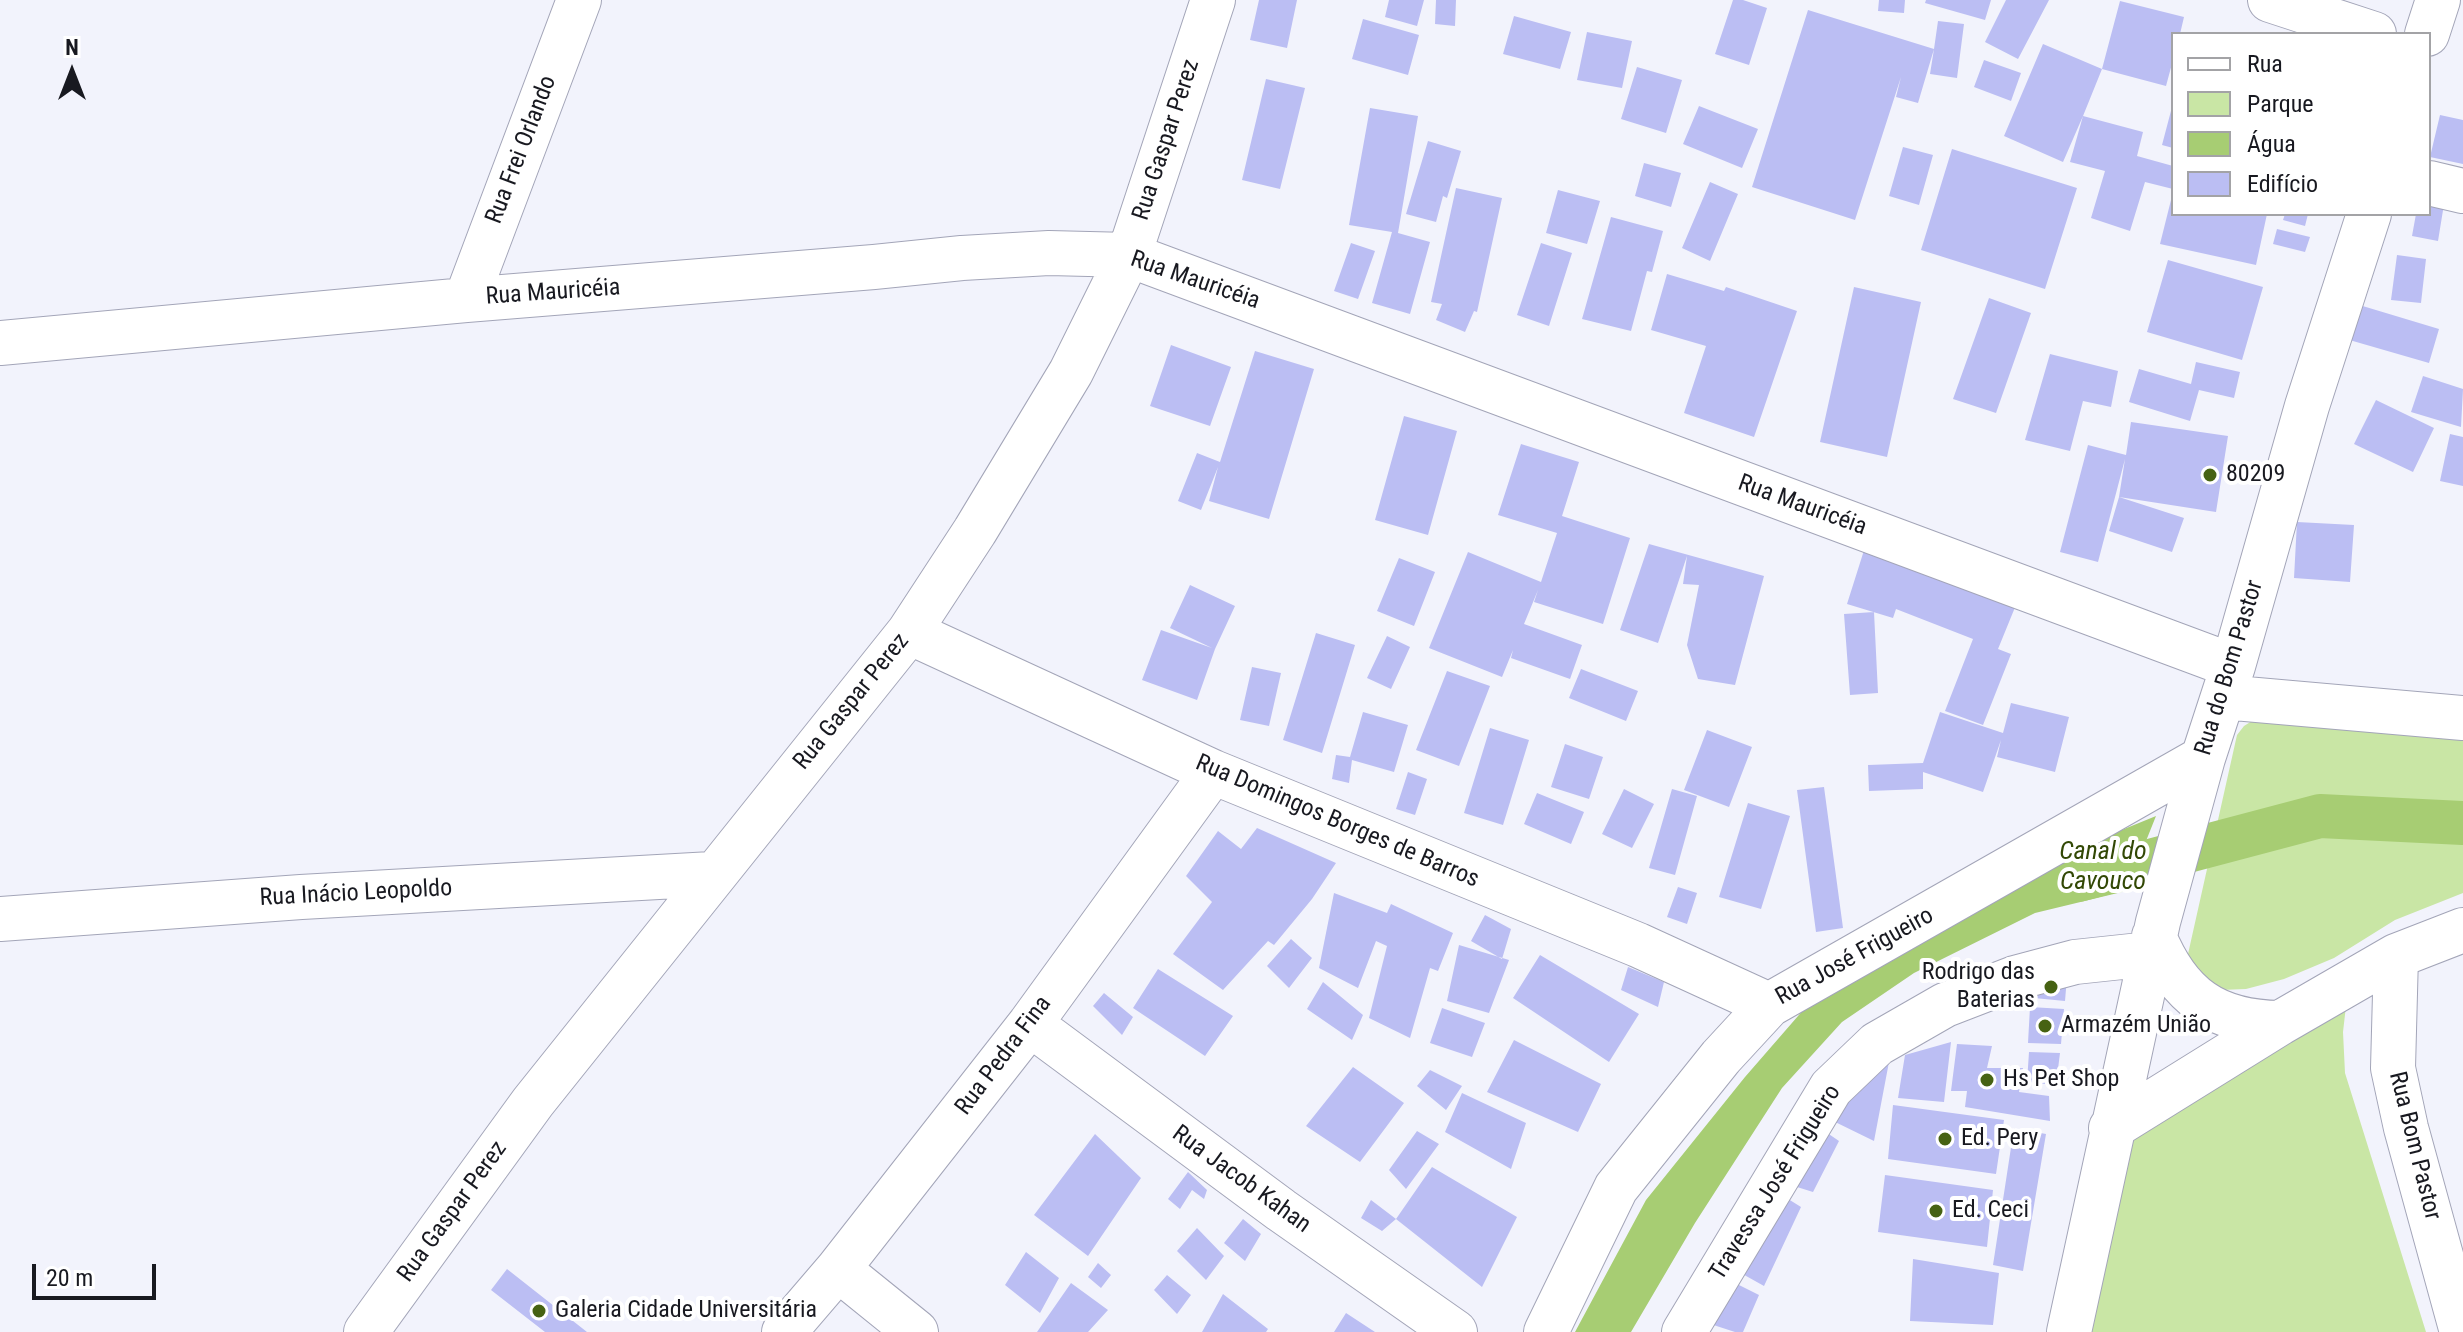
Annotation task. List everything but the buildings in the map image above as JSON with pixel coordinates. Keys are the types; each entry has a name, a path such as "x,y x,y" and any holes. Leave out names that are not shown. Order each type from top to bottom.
{"street":[{"name":"Rua Frei Orlando","path":"466,300 579,0"},
{"name":"Rua Gaspar Perez","path":"366,1332 533,1102 712,874 909,632 975,531 1071,372 1129,255 1213,0"},
{"path":"2270,0 2368,32"},
{"path":"2428,32 2438,0"},
{"path":"2431,183 2463,191"},
{"name":"Rua do Bom Pastor","path":"2069,1332 2154,937 2199,772 2307,406 2368,216"},
{"name":"Rua Mauricéia","path":"0,343 962,258 1049,253 1129,255 2228,681 2463,718"},
{"name":"Rua Domingos Borges de Barros","path":"909,632 1213,772 1638,945 1769,1005"},
{"name":"Rua Pedra Fina","path":"784,1332 838,1269 1030,1024 1213,772"},
{"name":"Rua José Frigueiro","path":"1546,1332 1616,1188 1721,1057 1769,1005 2199,772"},
{"name":"Rua Inácio Leopoldo","path":"0,919 301,897 712,874"},
{"path":"2111,1128 2280,1023 2396,956 2463,930"},
{"path":"2154,937 2164,962 2201,1003 2226,1016 2253,1023 2280,1023"},
{"name":"Travessa José Frigueiro","path":"1684,1332 1831,1088 1877,1044 1945,1005 2015,978 2154,937"},
{"name":"Rua Bom Pastor","path":"2396,956 2393,1068 2406,1128 2462,1332"},
{"name":"Rua Jacob Kahan","path":"1030,1024 1281,1210 1455,1332"},
{"path":"838,1269 916,1332"}],"green space":[{"path":"2260,716 2463,728 2463,893 2395,920 2334,958 2284,979 2246,989 2220,990 2186,963 2237,735 2244,726"},
{"path":"2346,1006 2343,1032 2345,1073 2426,1332 2081,1332 2112,1143"}],"water":[{"name":"Canal do Cavouco","path":"2156,816 2126,891 2035,913 1914,973 1842,1022 1782,1088 1695,1223 1631,1332 1575,1332 1646,1200 1745,1077 1818,993 2009,876"}],"waterway":[{"name":"Canal do Cavouco","path":"2078,880 2320,816 2463,823"}],"place":[{"name":"80209","path":"2210,475"},
{"name":"Rodrigo das Baterias","path":"2051,987"},
{"name":"Armazém União","path":"2045,1026"},
{"name":"Hs Pet Shop","path":"1987,1080"},
{"name":"Ed. Pery","path":"1945,1139"},
{"name":"Ed. Ceci","path":"1936,1211"},
{"name":"Galeria Cidade Universitária","path":"539,1311"}]}
